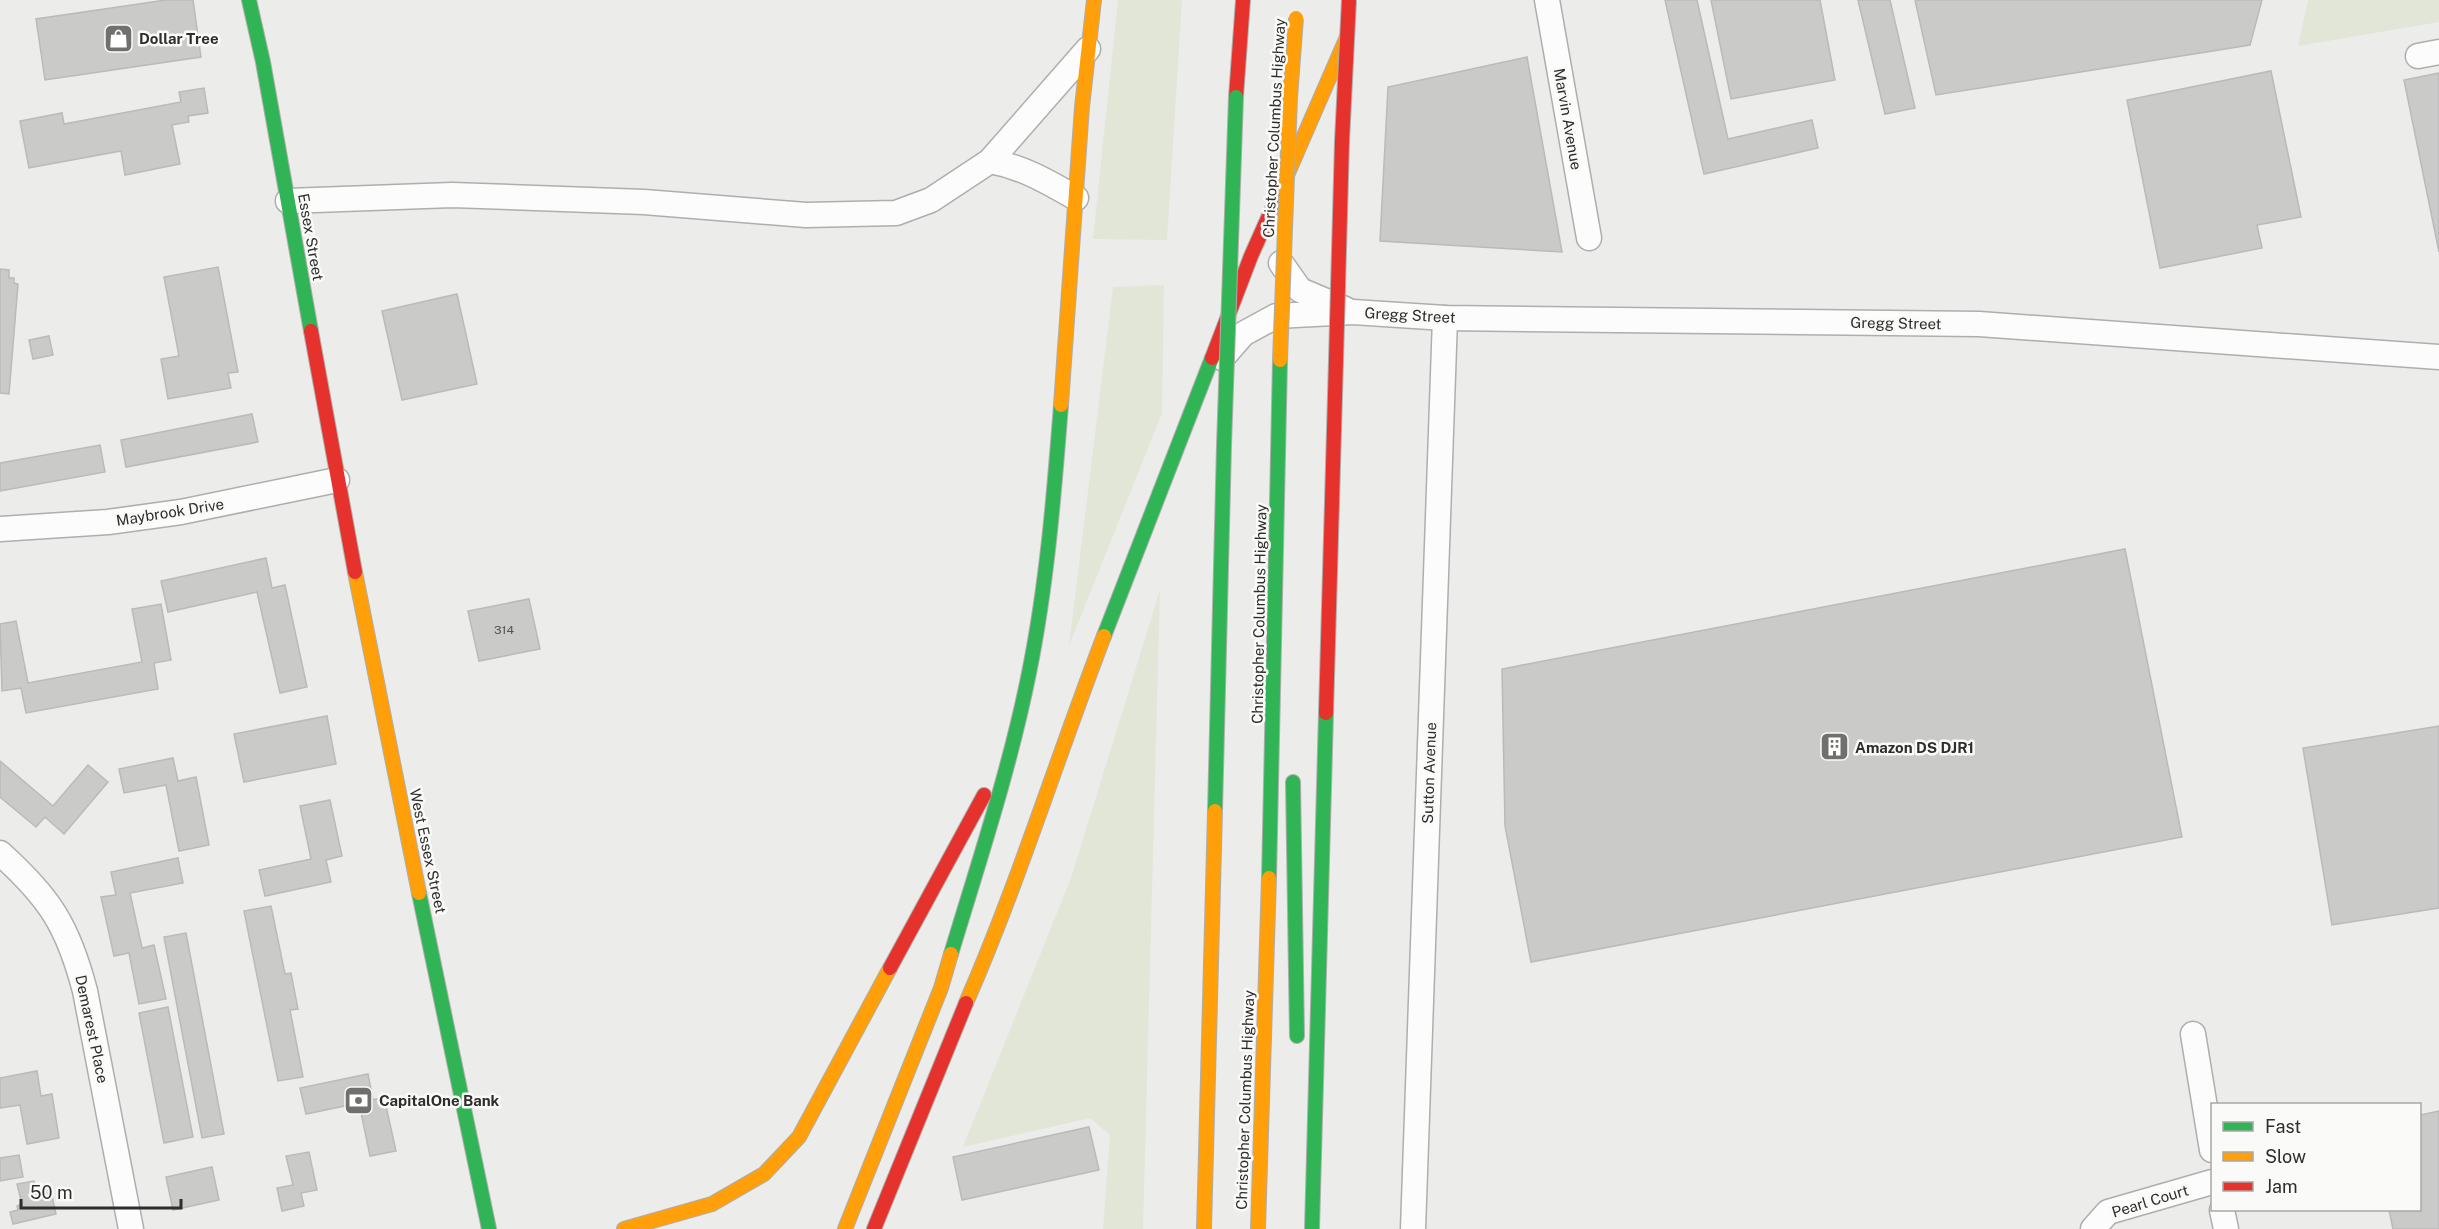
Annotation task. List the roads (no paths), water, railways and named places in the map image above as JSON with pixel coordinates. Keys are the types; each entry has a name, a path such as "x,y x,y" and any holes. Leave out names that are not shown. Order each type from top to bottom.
{"main road":[{"name":"Essex Street","path":"249,0 263,62 337,480"},
{"path":"845,1229 941,988 1004,779 1029,672 1048,555 1088,49 1094,0"},
{"path":"1204,1229 1224,445 1236,97 1243,0"},
{"name":"Christopher Columbus Highway","path":"1258,1229 1274,701 1280,360 1290,98 1298,0"},
{"path":"1311,1229 1342,141 1349,0"},
{"path":"874,1229 939,1065 996,934 1066,733 1204,377 1267,220 1363,0"},
{"name":"West Essex Street","path":"337,480 489,1229"},
{"path":"1274,701 1285,747"},
{"path":"624,1229 712,1204 764,1174 799,1137 1013,741"},
{"path":"1290,770 1293,781 1298,1052"},
{"path":"1301,1134 1311,1229"}],"street":[{"name":"Marvin Avenue","path":"1547,0 1589,238"},
{"path":"288,201 452,195 644,202 806,215 896,213 932,201 990,162 1088,49"},
{"path":"990,162 1009,165 1040,177 1076,198"},
{"name":"Gregg Street","path":"1267,220 1278,257 1300,290 1353,312"},
{"name":"Gregg Street","path":"1204,377 1243,334 1276,316 1353,312 1445,318 1979,324 2439,357"},
{"name":"Sutton Avenue","path":"1413,1229 1445,318"},
{"name":"Maybrook Drive","path":"0,529 125,520 181,512 337,480"},
{"name":"Demarest Place","path":"0,853 36,886 57,916 75,953 85,991 131,1229"},
{"path":"2193,1034 2211,1144"},
{"name":"Pearl Court","path":"2093,1229 2108,1212 2211,1182"},
{"path":"2222,1211 2226,1229"}],"place":[{"name":"Dollar Tree","path":"118,38"},
{"name":"Amazon DS DJR1","path":"1834,747"},
{"name":"CapitalOne Bank","path":"358,1100"}]}
